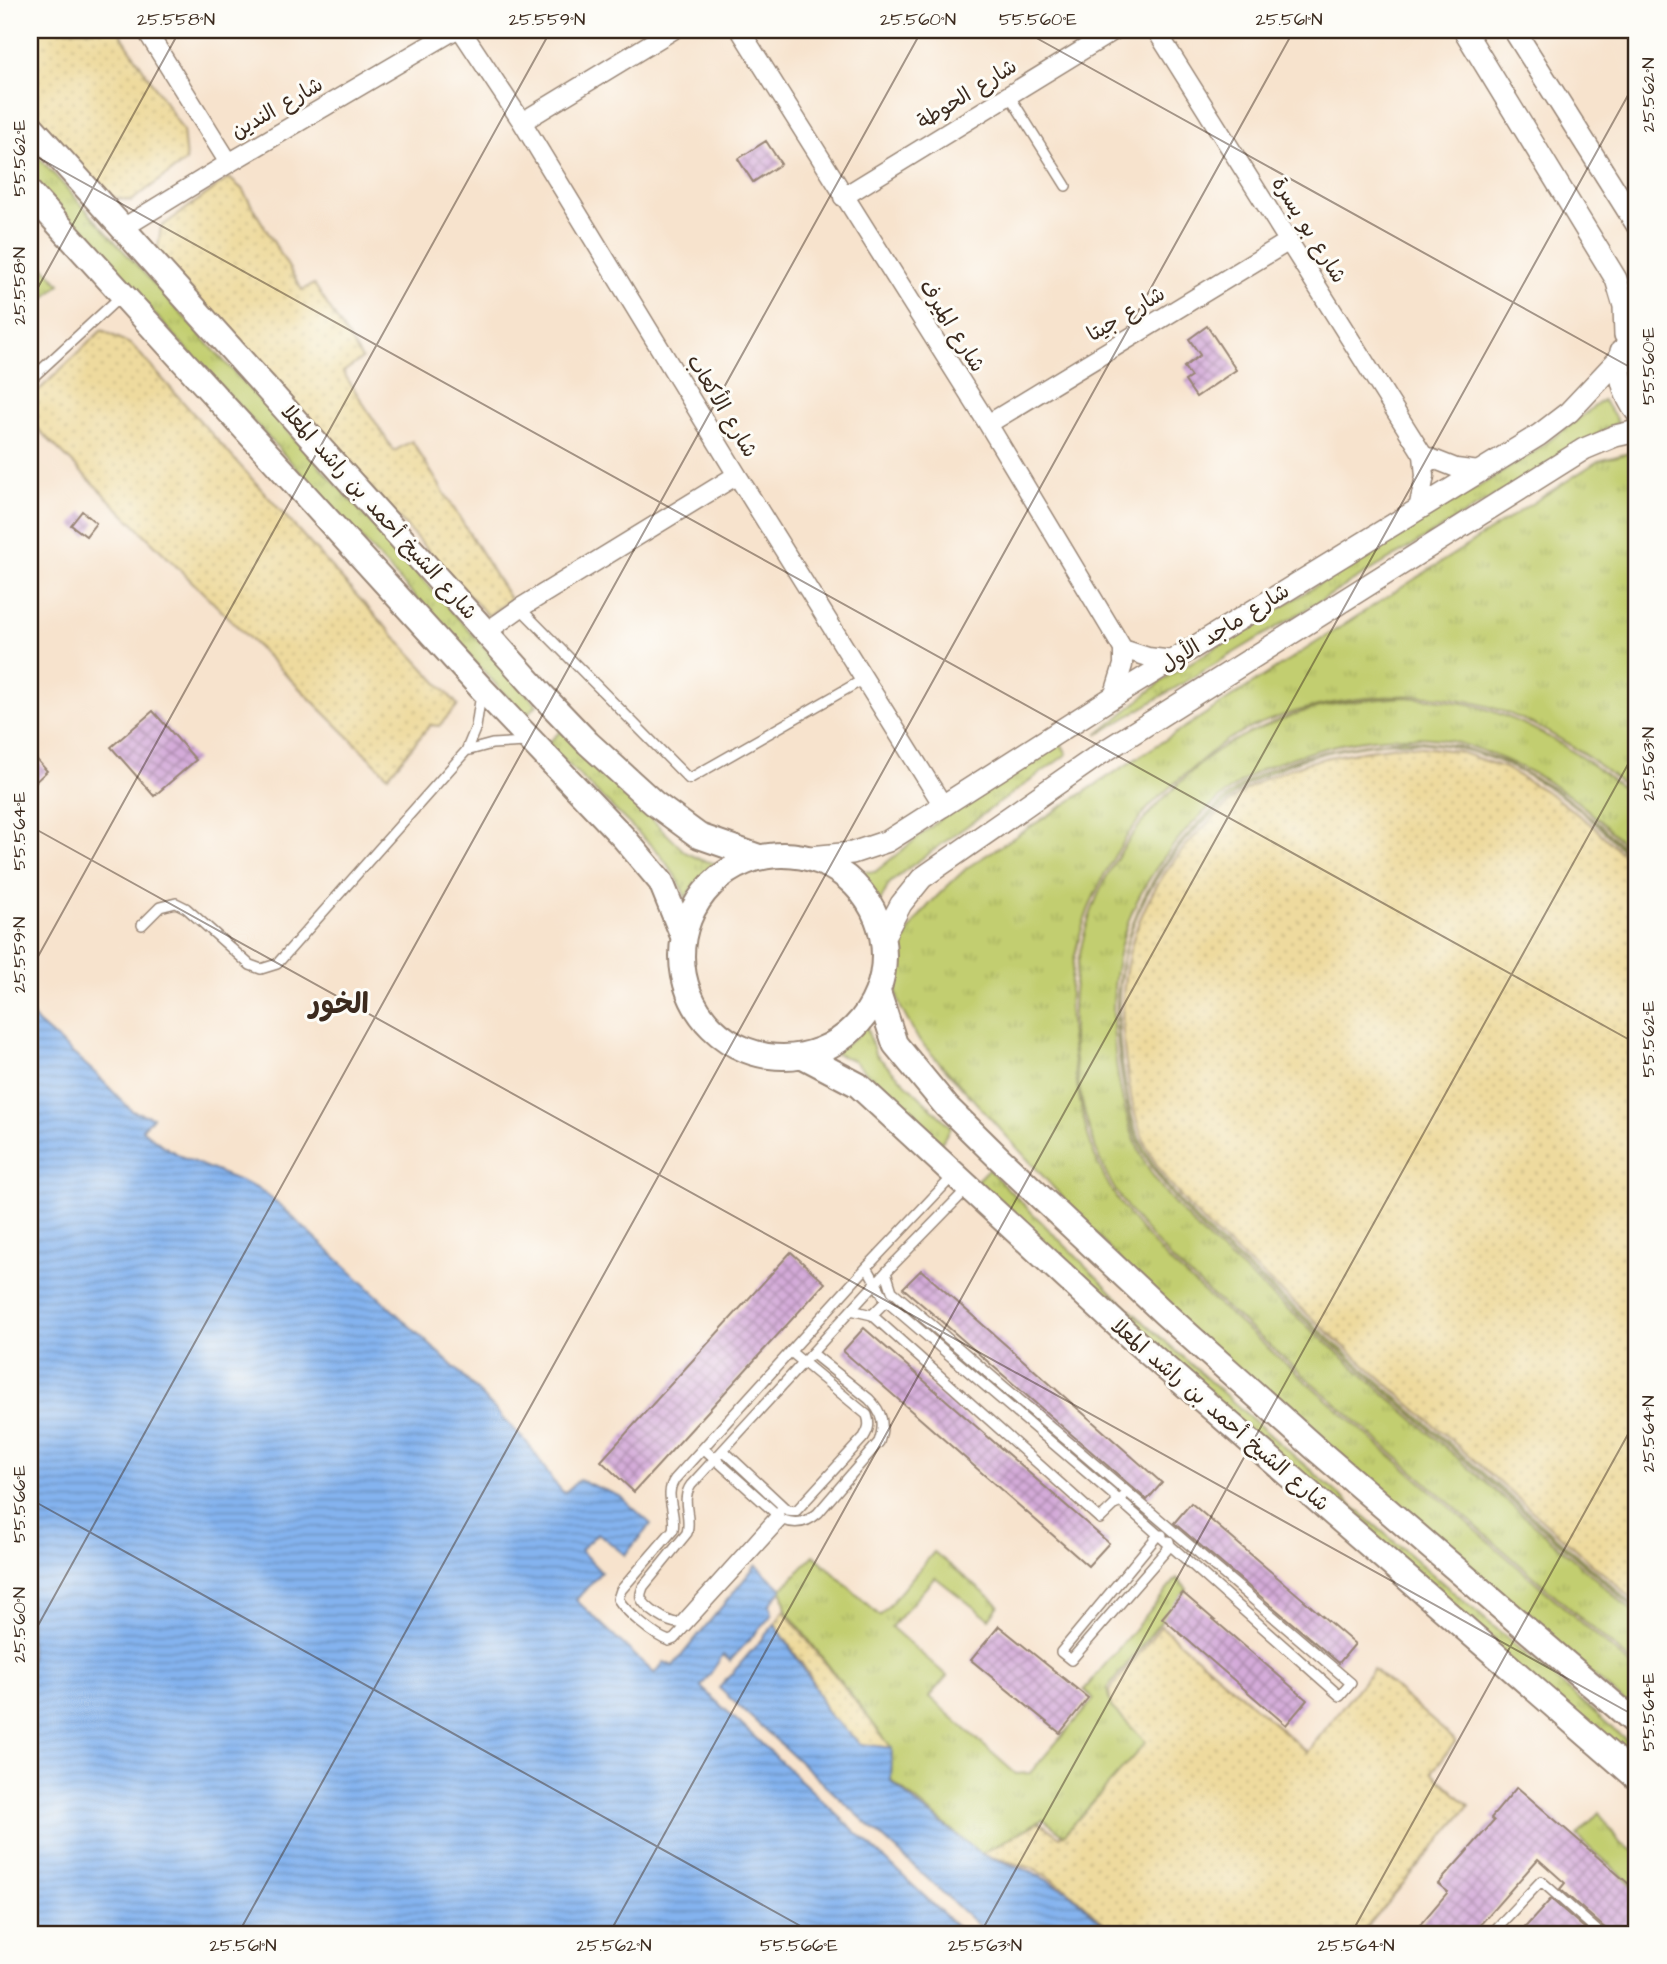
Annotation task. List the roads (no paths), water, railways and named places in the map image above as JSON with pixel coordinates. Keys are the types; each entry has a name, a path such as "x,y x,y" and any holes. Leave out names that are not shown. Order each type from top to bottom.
{"main road":[{"name":"شارع الشيخ أحمد بن راشد المعلا","path":"30,125 588,743 654,803 699,836 759,857"},
{"name":"شارع الشيخ أحمد بن راشد المعلا","path":"30,193 481,688 624,838 661,882 683,936"},
{"path":"776,854 810,857 844,874 870,903 883,938 885,957 878,992 860,1022 835,1044 803,1056 770,1057 738,1048 711,1029 691,1001 682,970 683,936 697,900 724,873 759,857 776,854"},
{"name":"شارع الشيخ أحمد بن راشد المعلا","path":"878,992 895,1044 947,1107 991,1151 1154,1304 1315,1448 1637,1724"},
{"name":"شارع الشيخ أحمد بن راشد المعلا","path":"803,1056 858,1085 1137,1343 1637,1778"}],"street":[{"path":"146,30 229,163"},
{"name":"شارع الندين","path":"124,228 455,30"},
{"name":"شارع الأكعاب","path":"461,30 522,122 737,475 944,807"},
{"path":"522,122 673,30"},
{"name":"شارع الميرف","path":"740,30 988,424 1124,649"},
{"name":"شارع الحوطة","path":"843,197 1115,30"},
{"name":"شارع بو يسرة","path":"1156,30 1423,455"},
{"path":"1464,30 1616,279 1624,306 1625,335 1620,359 1622,385 1637,412"},
{"path":"1514,30 1637,225"},
{"name":"شارع جيتا","path":"988,424 1289,242"},
{"path":"1625,335 1637,315"},
{"name":"شارع ماجد الأول","path":"810,857 852,853 888,841 944,807 1172,660 1539,435 1569,412 1620,359"},
{"name":"شارع ماجد الأول","path":"883,938 901,904 922,878 1100,754 1584,449 1615,436 1637,431"},
{"path":"1418,509 1425,476 1423,455 1456,468 1479,471"},
{"path":"486,632 520,608 737,475"},
{"path":"1113,697 1123,665 1124,649 1148,657 1172,660"}],"lane":[{"path":"1009,95 1066,186"},
{"path":"30,380 122,295"},
{"path":"520,608 689,779 864,679"},
{"path":"142,925 160,907 170,902 176,903 186,908 250,965 261,969 272,967 466,751 479,714 481,688"},
{"path":"466,751 506,742 533,743"},
{"path":"783,1507 779,1517 674,1639 668,1641 660,1637 618,1599 621,1590 673,1530 675,1518 669,1495 671,1485 867,1266 962,1181"},
{"path":"779,1517 679,1623 669,1623 643,1601 643,1587 687,1534 689,1525 686,1492 886,1272 962,1181"},
{"path":"867,1266 886,1301 1119,1500 1168,1535 1351,1683 1340,1696 1170,1546 1168,1535 1164,1524 892,1291 886,1272"},
{"path":"872,1315 886,1301"},
{"path":"851,1310 872,1315 1100,1519 1127,1492"},
{"path":"724,1451 783,1507 791,1511 800,1509 864,1437 869,1422 867,1415 791,1352"},
{"path":"703,1448 779,1517 797,1523 818,1513 878,1442 883,1431 883,1419 878,1408 812,1353"},
{"path":"1168,1535 1061,1652 1071,1660 1170,1546"},
{"path":"1491,1934 1541,1881 1601,1934"}],"water":[{"path":"30,1012 38,1023 94,1072 132,1111 153,1117 142,1129 169,1150 267,1194 458,1371 530,1446 564,1493 579,1480 620,1496 651,1524 625,1555 598,1533 580,1550 601,1572 576,1600 655,1674 664,1662 673,1666 756,1565 782,1589 770,1604 772,1615 730,1661 723,1655 701,1687 965,1934 30,1934"},
{"path":"775,1624 810,1679 828,1714 861,1744 892,1748 891,1781 915,1803 981,1854 1032,1872 1067,1891 1115,1934 988,1934 719,1688"}],"district":[{"name":"الخور","path":"339,1004"}]}
